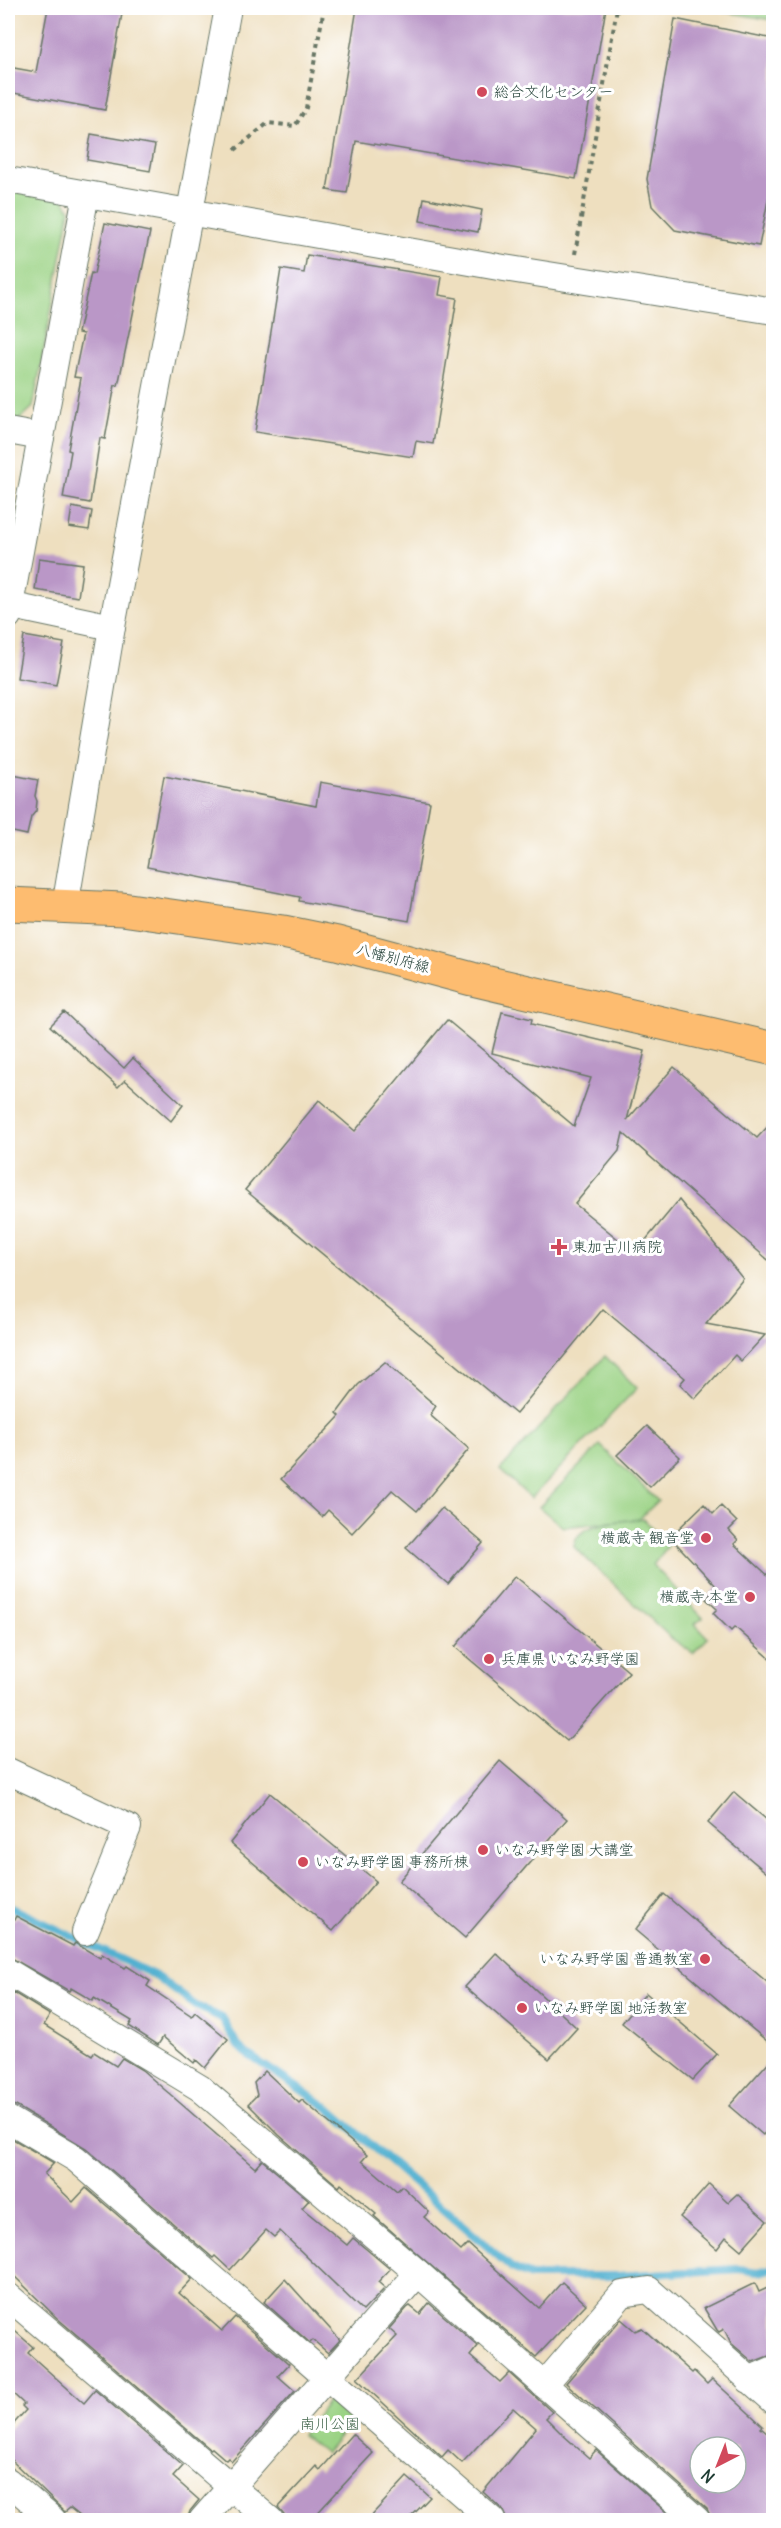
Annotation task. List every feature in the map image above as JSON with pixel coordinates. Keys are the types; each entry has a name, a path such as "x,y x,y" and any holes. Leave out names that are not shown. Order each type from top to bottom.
{"main road":[{"name":"八幡別府線","path":"8,904 122,909 283,932 337,943 472,979 774,1049"}],"street":[{"path":"65,907 112,627 228,8"},
{"path":"8,180 570,279 774,311"},
{"path":"86,194 8,609 112,627"},
{"path":"8,430 41,437"},
{"path":"8,1771 128,1827 85,1932"},
{"path":"8,1972 200,2088 418,2273 697,2520"},
{"path":"8,2119 76,2159 492,2520"},
{"path":"202,2520 418,2273"},
{"path":"544,2385 622,2295 649,2290 774,2401"},
{"path":"8,2296 270,2520"},
{"path":"749,2380 774,2369"},
{"path":"8,2481 53,2520"}],"path":[{"path":"235,150 268,123 295,126 306,108 324,8"},
{"path":"570,279 617,8"}],"green space":[{"path":"703,8 773,8 773,20"},
{"path":"8,189 64,199 70,210 33,407 19,420 8,418"},
{"path":"605,1356 637,1388 531,1498 500,1470"},
{"path":"600,1445 658,1501 639,1519 563,1527 539,1507"},
{"path":"644,1519 668,1546 653,1565 703,1618 695,1624 708,1638 693,1653 671,1638 574,1547 577,1538 592,1527"},
{"name":"南川公園","path":"332,2397 355,2417 325,2453 301,2434"}],"building":[{"path":"48,8 123,8 105,110 8,92 8,67 36,72"},
{"path":"357,8 606,8 576,179 356,141 347,193 327,190"},
{"path":"675,19 774,39 774,170 759,246 675,230 652,206 647,179"},
{"path":"91,134 155,145 150,171 87,160"},
{"path":"424,198 482,210 478,232 420,221"},
{"path":"105,223 150,232 118,386 115,385 105,439 100,438 90,503 63,498 71,451 68,450 81,378 74,377 83,334 78,333"},
{"path":"307,255 442,277 439,295 457,298 433,444 416,441 413,457 255,432 281,269 304,273"},
{"path":"72,507 92,511 89,530 69,527"},
{"path":"39,558 83,564 78,597 35,590"},
{"path":"24,636 64,643 56,685 17,678"},
{"path":"8,774 38,780 35,796 36,811 31,817 27,835 8,831"},
{"path":"164,776 316,806 320,782 430,802 409,921 299,901 300,897 147,867"},
{"path":"64,1012 124,1068 133,1058 183,1105 171,1121 125,1080 118,1087 50,1026"},
{"path":"502,1012 532,1019 531,1024 645,1051 627,1120 674,1067 757,1138 774,1120 774,1265 623,1133 619,1151 575,1204 635,1253 679,1200 743,1279 706,1324 765,1335 741,1361 735,1355 695,1399 680,1384 685,1378 603,1309 516,1414 245,1190 319,1100 355,1131 447,1020 574,1126 591,1078 492,1053"},
{"path":"385,1362 436,1406 430,1415 469,1449 417,1511 392,1490 352,1533 328,1510 322,1517 281,1479 340,1416 337,1413 358,1385"},
{"path":"647,1426 680,1457 650,1487 617,1455"},
{"path":"704,1504 713,1514 721,1506 737,1522 729,1530 738,1540 734,1544 774,1581 774,1662 735,1627 731,1631 713,1613 717,1609 706,1599 717,1587 670,1537"},
{"path":"442,1508 483,1543 448,1584 406,1548"},
{"path":"515,1576 629,1672 567,1741 455,1647"},
{"name":"いなみ野学園 大講堂","path":"500,1761 567,1819 465,1938 399,1881"},
{"path":"734,1792 774,1826 774,1879 708,1823"},
{"name":"いなみ野学園 事務所棟","path":"270,1793 376,1881 333,1931 230,1843"},
{"name":"いなみ野学園 普通教室","path":"664,1894 774,1988 774,2047 635,1930"},
{"path":"8,1916 14,1920 16,1916 73,1946 75,1943 100,1958 102,1954 125,1968 127,1966 150,1981 147,1986 192,2016 195,2012 228,2039 205,2068 196,2060 194,2063 163,2037 158,2045 129,2026 132,2021 94,1998 93,2001 71,1988 69,1991 8,1956"},
{"name":"いなみ野学園 地活教室","path":"496,1953 577,2028 549,2059 465,1987"},
{"path":"14,1993 50,2015 44,2025 92,2055 94,2052 116,2066 122,2058 142,2070 255,2168 262,2160 309,2200 302,2208 347,2245 353,2238 390,2269 378,2282 385,2288 363,2311 280,2231 274,2237 266,2230 230,2270 215,2256 213,2258 86,2148 16,2106 8,2104 8,2004"},
{"path":"646,1993 717,2054 693,2080 622,2023"},
{"path":"774,2056 774,2122 763,2135 729,2106"},
{"path":"265,2071 299,2103 302,2100 367,2155 362,2161 397,2191 402,2186 429,2212 424,2217 461,2251 468,2244 539,2308 562,2282 586,2304 536,2357 374,2216 376,2214 341,2184 339,2187 279,2135 248,2104 257,2095 254,2083"},
{"path":"8,2136 54,2163 44,2174 73,2202 86,2188 192,2279 179,2293 222,2331 235,2317 289,2364 278,2376 295,2391 232,2461 228,2458 226,2460 212,2448 210,2449 57,2318 8,2270"},
{"path":"709,2184 728,2202 737,2194 767,2221 741,2250 726,2237 717,2249 680,2217"},
{"path":"285,2279 340,2340 328,2353 313,2340 310,2343 264,2302"},
{"path":"755,2283 759,2292 774,2285 774,2354 753,2362 731,2343 724,2329 719,2332 717,2330 704,2308"},
{"path":"429,2303 478,2346 470,2356 500,2382 509,2373 552,2412 546,2418 563,2435 589,2458 596,2450 675,2520 507,2520 502,2509 483,2492 536,2428 513,2408 462,2463 448,2450 442,2457 357,2379 397,2336 389,2329 407,2308 410,2306 420,2314"},
{"path":"621,2319 635,2331 642,2328 707,2384 712,2379 774,2439 774,2520 712,2520 707,2509 691,2495 748,2495 748,2435 688,2435 688,2492 566,2383"},
{"path":"8,2325 33,2347 28,2353 84,2403 95,2390 183,2466 173,2477 199,2500 190,2511 187,2520 85,2520 70,2508 65,2512 8,2457 8,2430 26,2410 22,2406 24,2404 8,2389"},
{"path":"352,2434 373,2453 311,2520 285,2520 284,2514 278,2507 316,2466 320,2470"},
{"path":"407,2477 430,2497 408,2520 367,2520"}],"waterway":[{"path":"8,1906 154,1975 196,2006 222,2018 238,2046 247,2054 327,2107 512,2268 531,2276 616,2276 739,2269 758,2272 774,2268"}],"place":[{"name":"総合文化センター","path":"482,92"},
{"name":"東加古川病院","path":"559,1247"},
{"name":"横蔵寺 観音堂","path":"706,1538"},
{"name":"横蔵寺 本堂","path":"750,1597"},
{"name":"兵庫県 いなみ野学園","path":"489,1659"},
{"name":"いなみ野学園 大講堂","path":"483,1850"},
{"name":"いなみ野学園 事務所棟","path":"303,1862"},
{"name":"いなみ野学園 普通教室","path":"705,1959"},
{"name":"いなみ野学園 地活教室","path":"522,2008"}]}
